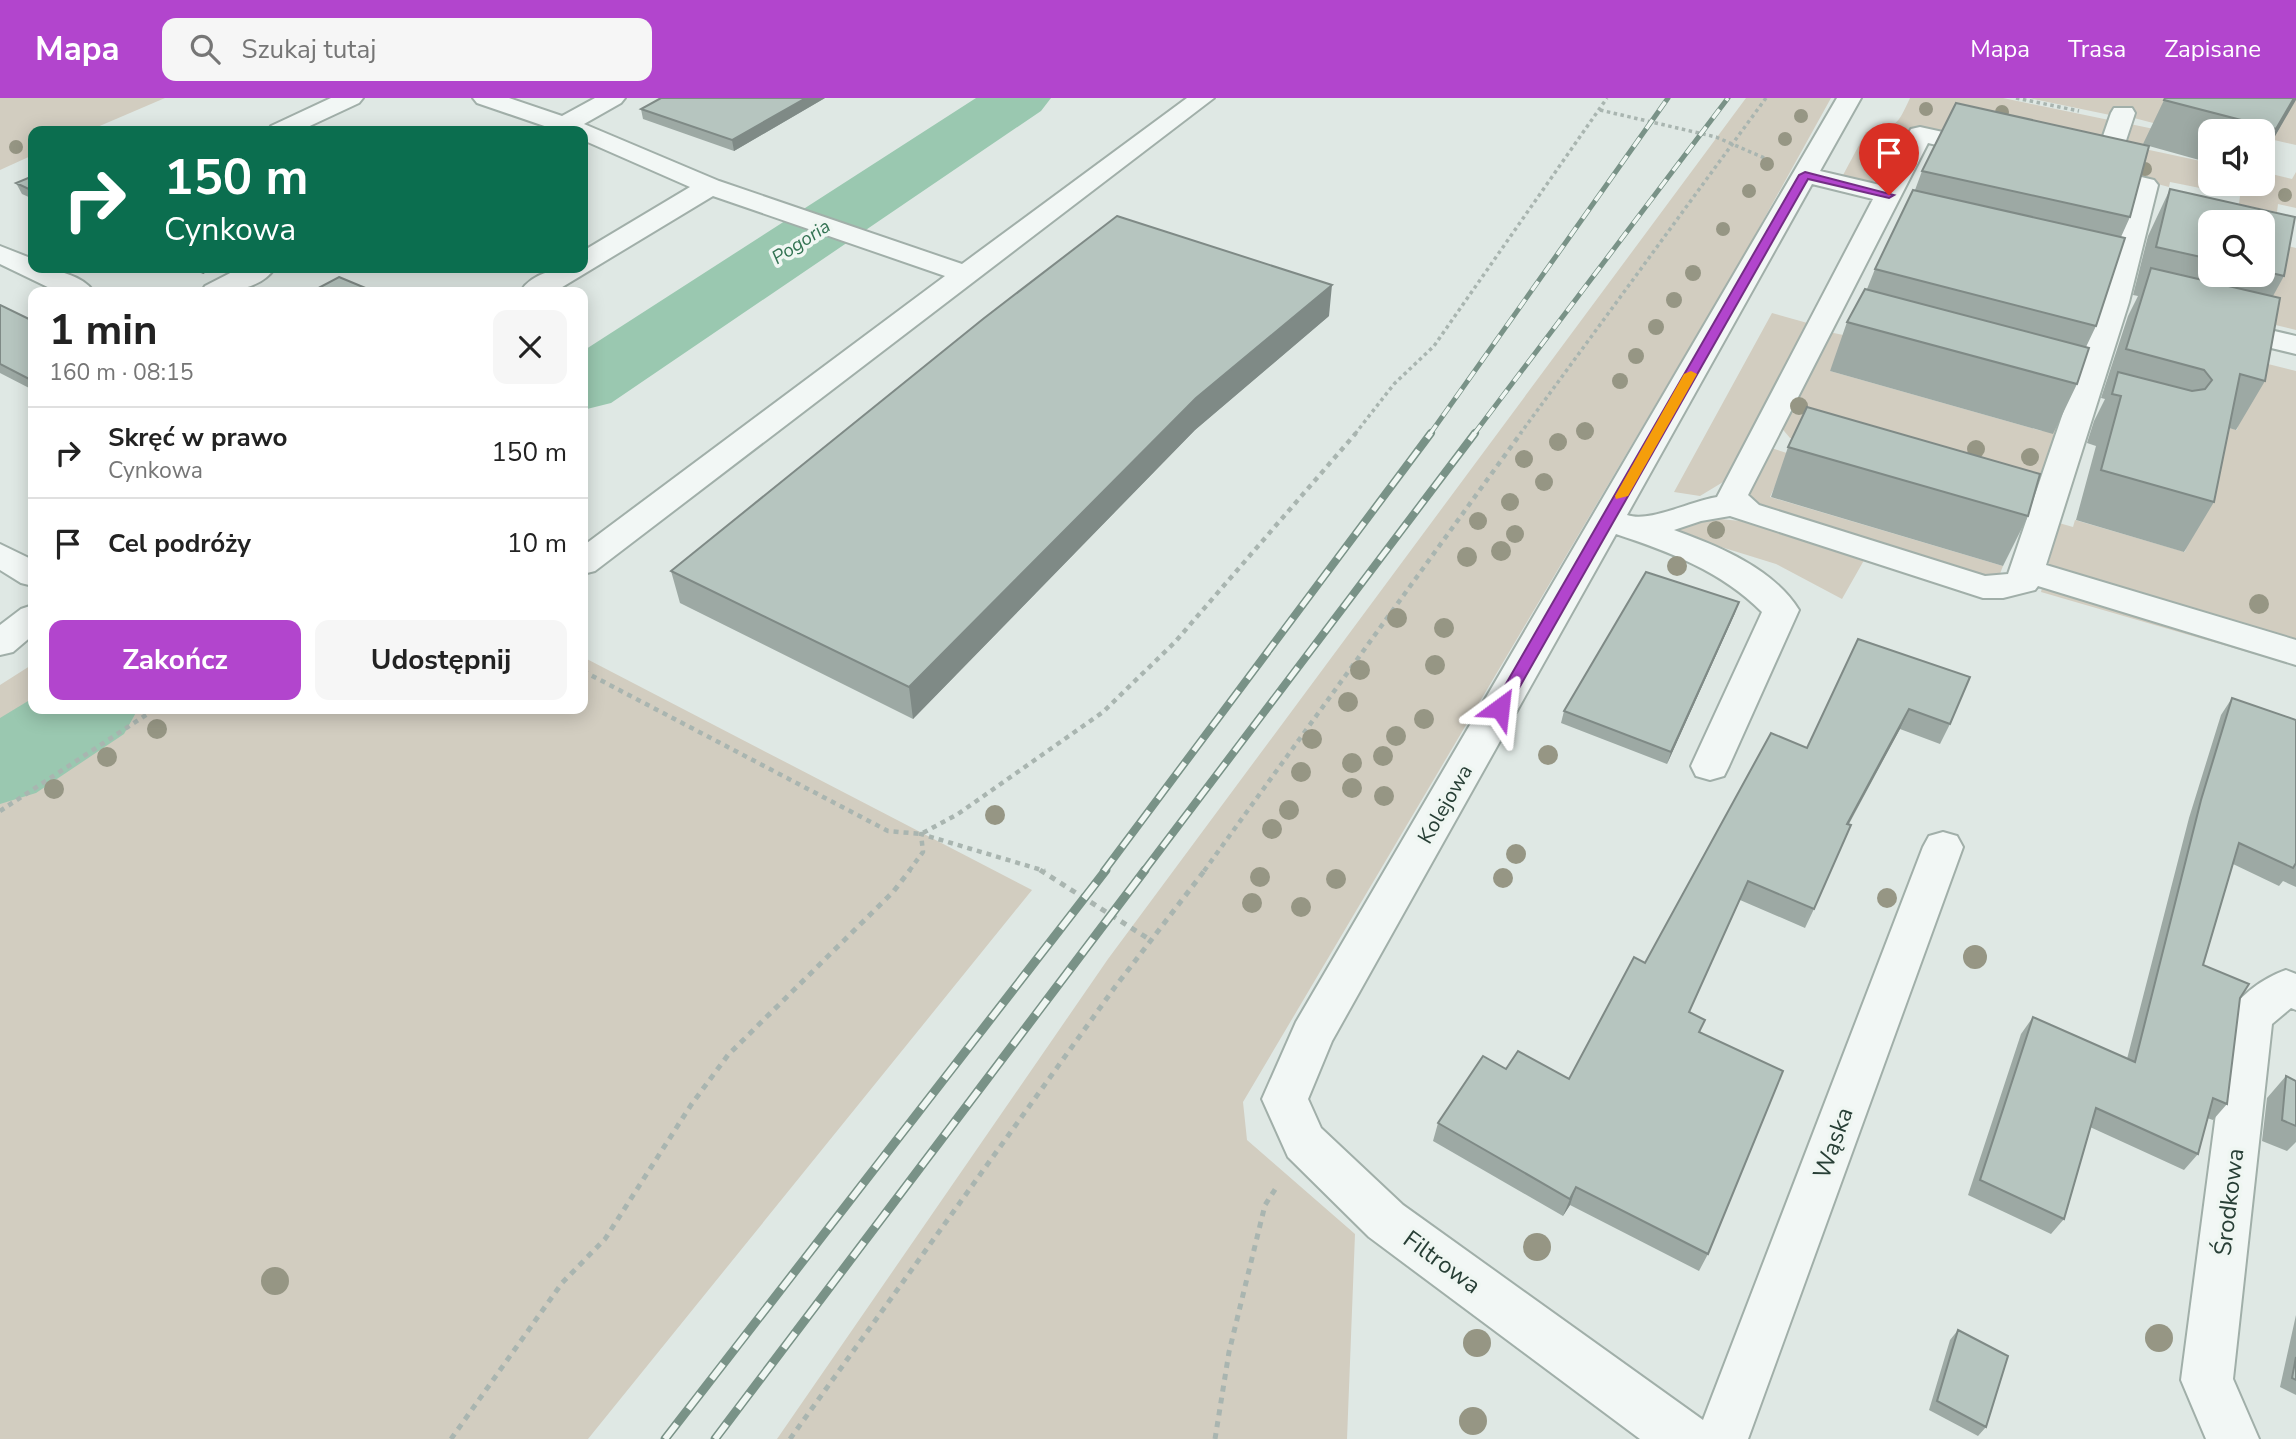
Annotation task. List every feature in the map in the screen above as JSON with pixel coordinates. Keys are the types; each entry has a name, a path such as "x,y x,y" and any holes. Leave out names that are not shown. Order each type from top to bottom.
{"street":[{"path":"291,126 351,98"},
{"path":"485,98 568,126"},
{"path":"580,126 613,98"},
{"path":"588,559 1202,98"},
{"name":"Kolejowa","path":"1312,1035 1849,98"},
{"path":"2102,175 2122,117"},
{"path":"588,134 710,186 966,274"},
{"path":"1920,134 2102,175 2145,185 2155,196 2030,515 2023,582 2003,587 1983,587 1747,512 1736,505 1732,495 1777,439 1837,322 1888,214 1920,134"},
{"path":"1805,175 1888,214"},
{"path":"588,260 710,186"},
{"path":"3,258 28,248"},
{"path":"3,258 28,269"},
{"path":"37,273 69,287"},
{"path":"225,287 251,273"},
{"path":"543,287 566,273"},
{"path":"2193,320 2296,345"},
{"path":"2076,393 2112,414"},
{"path":"1643,532 1672,517 1705,508 1736,505"},
{"path":"1607,520 1702,552 1759,586 1781,610 1710,766"},
{"path":"0,555 28,572"},
{"path":"2026,571 2296,653"},
{"path":"0,643 28,621"},
{"name":"Wąska","path":"1722,1439 1943,847"},
{"name":"Środkowa","path":"2233,1439 2207,1380 2251,1014 2286,988 2296,992"},
{"name":"Filtrowa","path":"1312,1035 1285,1099 1304,1142 1386,1221 1684,1439"}],"path":[{"path":"921,834 989,793 1103,712 1175,642 1328,469 1394,384 1434,346 1607,98"},
{"path":"790,1439 1115,987 1152,941 1766,98"},
{"path":"2016,98 2122,117"},
{"path":"1600,110 1716,137 1805,175"},
{"path":"588,674 888,831 921,834 1012,859 1049,873 1152,941"},
{"path":"0,811 147,714"},
{"path":"451,1439 562,1283 605,1239 691,1105 728,1055 893,891 923,852 921,834"},
{"path":"1215,1439 1229,1352 1265,1205 1304,1142"}],"shaded area":[{"path":"0,98 165,98 100,126 28,126 28,157 0,170"},
{"path":"1746,98 1831,98 1744,255 1243,1102 1247,1140 1355,1234 1347,1439 777,1439 1108,959"},
{"path":"1910,98 2003,98 2109,120 2093,161 2042,158 1913,128 1884,180 1862,182 1842,177 1866,132 1895,124"},
{"path":"2029,98 2296,98 2296,145 2275,140 2275,119 2198,119 2198,127 2157,124 2134,118 2134,114 2110,115"},
{"path":"2130,124 2154,129 2140,148 2198,160 2198,188 2170,182 2169,187 2142,180 2118,153"},
{"path":"2296,172 2296,208 2278,204 2277,212 2239,204 2240,196 2275,196 2275,175 2292,179"},
{"path":"2275,243 2296,248 2296,330 2142,293 2260,316 2265,287 2275,287"},
{"path":"1772,313 1811,324 1728,479 1700,496 1674,492"},
{"path":"1829,332 1848,336 1830,371 2042,431 2071,400 2037,505 2029,507 1790,438 1779,425"},
{"path":"2172,340 2296,371 2296,666 2041,592 2059,523 2073,527 2075,520 2185,552 2197,491 2110,396 2237,430 2249,370"},
{"path":"1771,448 1790,454 1770,497 2003,566 1998,579 1946,568 1742,501"},
{"path":"1711,518 1750,522 1867,555 1842,599 1776,564 1676,533 1680,526"},
{"path":"588,660 1032,890 588,1439 0,1439 0,685 28,667 28,714 588,714"}],"building":[{"path":"661,98 806,98 732,140 641,109"},
{"path":"2294,98 2276,129 2275,119 2237,119 2164,100"},
{"path":"1956,103 2149,146 2130,217 1922,171"},
{"path":"28,178 28,189 16,183"},
{"path":"2170,189 2264,210 2198,210 2198,256 2156,247"},
{"path":"1913,190 2125,238 2096,326 1875,269"},
{"path":"2275,213 2295,217 2284,276 2275,274"},
{"path":"1117,216 1332,285 1196,398 909,687 671,571 983,319"},
{"path":"2151,268 2198,279 2198,287 2233,287 2280,298 2265,381 2240,374 2214,502 2101,470 2121,396 2112,394 2118,372 2192,391 2205,389 2212,380 2204,370 2126,349"},
{"path":"339,277 363,287 320,287"},
{"path":"1865,289 2089,348 2077,384 1847,322"},
{"path":"0,305 28,319 28,378 0,364"},
{"path":"1807,407 2040,474 2028,516 1788,447"},
{"path":"1646,572 1739,602 1671,752 1564,711"},
{"path":"1858,639 1970,677 1950,724 1909,709 1847,824 1851,825 1814,909 1748,881 1689,1012 1705,1020 1699,1032 1783,1071 1708,1254 1576,1187 1570,1199 1438,1123 1483,1056 1506,1069 1518,1051 1569,1079 1634,957 1645,963 1771,733 1807,748"},
{"path":"2232,698 2296,720 2296,863 2293,868 2239,843 2203,965 2249,984 2240,998 2227,1104 2213,1098 2198,1154 2096,1108 2064,1219 1980,1180 2033,1017 2135,1062 2201,800"},
{"path":"2286,1076 2296,1081 2296,1126 2282,1120"},
{"path":"1958,1330 2008,1356 1986,1427 1937,1401"},
{"path":"2296,1357 2296,1380 2292,1378"}],"waterway":[{"name":"Pogoria","path":"588,383 1019,98"},
{"name":"Pogoria","path":"0,767 81,714"}],"railway":[{"path":"1430,434 1668,98"},
{"path":"1474,434 1728,98"},
{"path":"1104,871 1431,433"},
{"path":"1144,871 1475,433"},
{"path":"665,1439 1106,870"},
{"path":"715,1439 1145,870"}],"slow traffic":[{"path":"1621,496 1691,374"}],"route":[{"path":"1500,708 1805,175 1889,195"}]}
